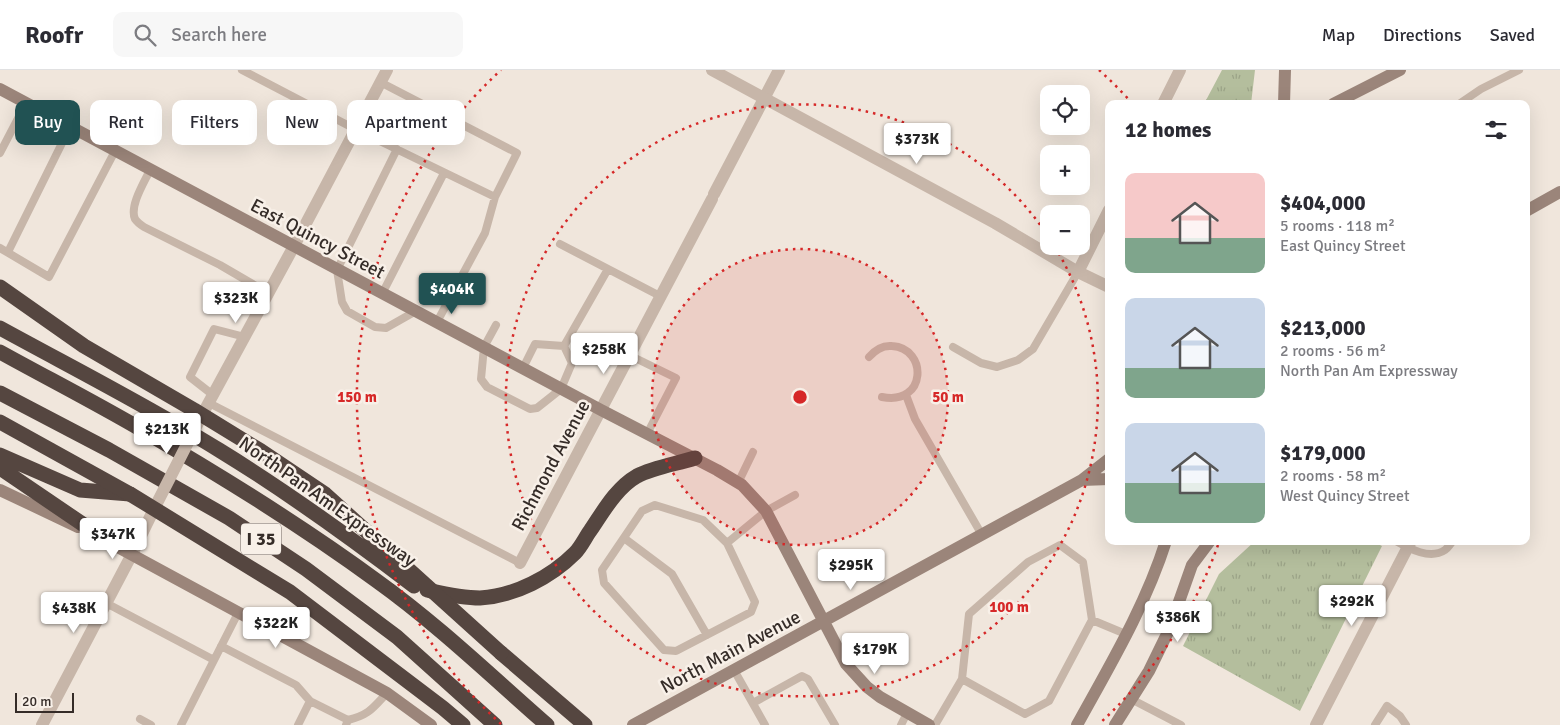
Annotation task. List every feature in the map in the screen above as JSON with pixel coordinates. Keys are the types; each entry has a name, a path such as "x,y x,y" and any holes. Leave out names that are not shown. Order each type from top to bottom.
{"highway":[{"path":"0,287 92,351 228,431 325,494 501,653"},
{"name":"North Pan Am Expressway","path":"0,328 158,414 281,489 379,559 501,653 585,725"},
{"name":"North Pan Am Expressway","path":"0,352 142,430 311,535 378,582 431,623 547,725"},
{"name":"I 35","path":"0,393 109,450 229,518 298,564 397,637 495,725"},
{"name":"I 35","path":"0,422 130,494 290,592 463,725"},
{"path":"0,454 80,490 130,494"},
{"path":"311,535 382,574 420,588 454,596 481,598 512,592 540,580 561,566 576,552 615,495 636,476 695,458"},
{"path":"0,468 109,542"}],"main road":[{"path":"1284,100 1285,70"},
{"path":"1341,100 1400,70"},
{"name":"East Quincy Street","path":"0,89 20,100"},
{"name":"East Quincy Street","path":"80,132 561,389 695,458 738,483 758,500 766,511 846,664 867,687 880,697 929,725"},
{"path":"1530,209 1560,192"},
{"name":"North Main Avenue","path":"633,725 1082,480 1105,462"},
{"name":"North Main Avenue","path":"1082,480 1105,479"},
{"path":"0,490 109,542 131,556 387,693 431,725"},
{"path":"1077,725 1128,635 1158,567 1165,545"},
{"path":"1115,725 1148,671 1169,630 1192,565 1207,545"}],"street":[{"path":"370,100 387,70"},
{"path":"712,70 995,223 1078,272 1105,285"},
{"name":"Richmond Avenue","path":"520,563 779,70"},
{"path":"1165,100 1180,70"},
{"path":"42,725 131,556 202,415 347,144"},
{"path":"1078,272 1105,218"},
{"path":"1316,725 1410,545"}],"lane":[{"path":"242,70 347,125"},
{"path":"1465,100 1481,89 1519,70"},
{"path":"380,82 517,153 495,197 485,233 437,322"},
{"path":"0,153 15,124"},
{"path":"8,252 61,145"},
{"path":"389,145 495,197"},
{"path":"397,149 337,270 342,302 347,311 375,327 386,328 416,311"},
{"path":"0,248 49,277 115,151"},
{"path":"150,170 136,200 135,219 144,227 220,265 268,293"},
{"path":"382,294 444,172"},
{"path":"560,244 660,296"},
{"path":"564,346 608,269"},
{"path":"953,347 981,363 997,367 1018,360 1033,349 1078,272"},
{"path":"496,325 484,348 482,379 488,387 530,409 538,408 561,389 572,363 564,346"},
{"path":"245,337 214,329 190,377 211,399 520,563"},
{"path":"523,368 536,344 564,346"},
{"path":"868,358 880,348 894,346 907,351 916,362 918,377 912,390 906,395 893,398 882,397"},
{"path":"629,355 676,378 647,434"},
{"path":"906,395 915,419 982,535"},
{"path":"738,483 753,452"},
{"path":"727,543 766,511 795,495"},
{"path":"655,505 703,520 727,543 754,602 751,612 676,651 664,650 604,583 602,570 624,538 642,511 655,505"},
{"path":"624,538 672,574 707,635"},
{"path":"935,725 962,679 969,614 1028,562 1060,545 1083,562 1092,620 1050,701 1025,714 962,679"},
{"path":"1410,545 1430,555 1444,550 1449,545"},
{"path":"106,604 214,660"},
{"path":"181,725 238,613"},
{"path":"1092,620 1128,635"},
{"path":"221,646 296,685 310,701 347,722 361,717 371,710 387,693"},
{"path":"734,670 765,725"},
{"path":"753,703 802,676 808,679 835,725"},
{"path":"1131,699 1182,725"},
{"path":"298,725 310,701"},
{"path":"1375,725 1387,706 1400,716 1406,725"},
{"path":"901,725 907,713"},
{"path":"140,719 151,725"}],"green space":[{"path":"1222,70 1255,70 1251,100 1206,100"},
{"path":"1251,545 1382,546 1300,711 1183,646 1219,574"}]}
